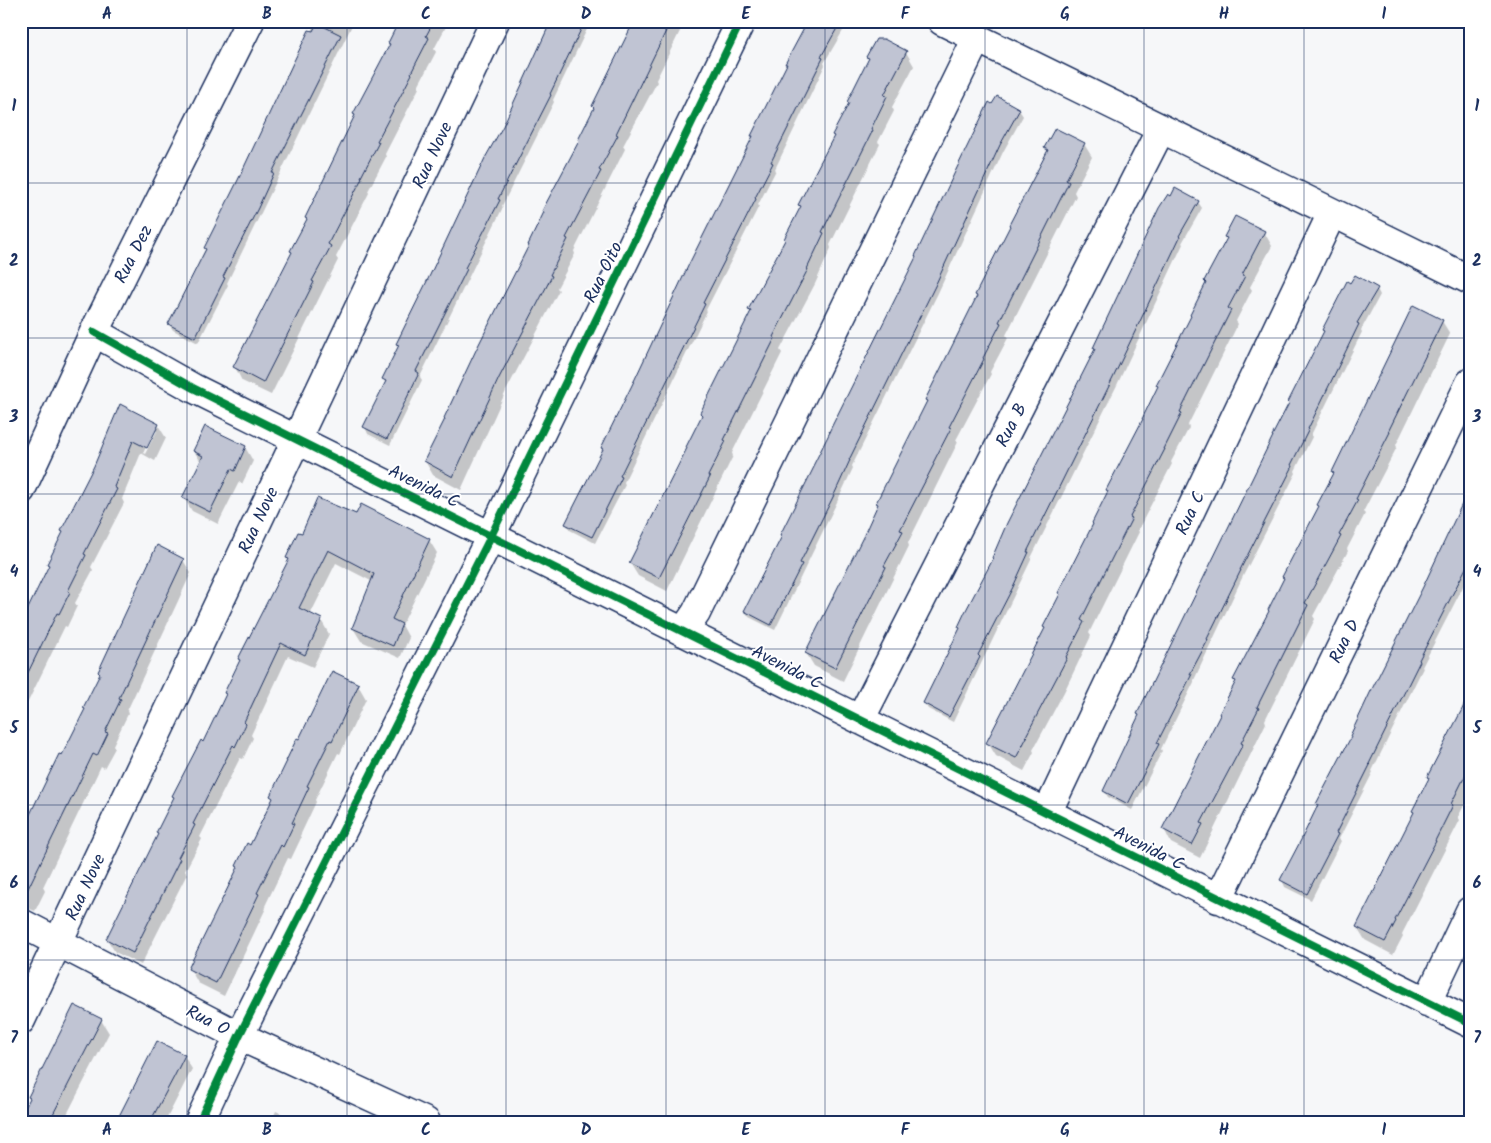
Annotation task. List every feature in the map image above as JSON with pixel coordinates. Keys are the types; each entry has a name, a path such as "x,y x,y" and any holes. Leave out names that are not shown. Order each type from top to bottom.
{"street":[{"name":"Rua Dez","path":"21,490 94,332 250,21"},
{"name":"Rua Nove","path":"21,1020 495,21"},
{"name":"Rua Oito","path":"198,1122 239,1036 491,536 742,21"},
{"path":"942,21 1470,280"},
{"path":"683,632 696,613 977,38"},
{"name":"Rua B","path":"860,720 1161,129"},
{"name":"Rua C","path":"1047,813 1332,212"},
{"name":"Avenida C","path":"94,332 193,388 1470,1023"},
{"name":"Rua D","path":"1218,899 1470,383"},
{"path":"1427,1002 1470,911"},
{"name":"Rua O","path":"21,923 239,1036 426,1122"}],"building":[{"path":"399,21 434,21 426,36 429,38 412,74 377,141 379,142 362,178 328,244 331,246 312,281 314,282 263,383 233,367 292,252 290,251 307,219 305,218 355,115 353,114 390,44 388,43"},
{"path":"551,21 585,21 551,95 498,199 500,200 465,268 467,269 416,371 419,373 387,439 363,427 386,381 382,379 399,345 396,344 485,158 503,126"},
{"path":"634,21 648,21 666,31 616,134 618,135 599,170 601,171 566,238 568,239 550,275 552,276 499,378 453,477 424,461 477,348 529,245 544,212 542,211 579,141 594,108 592,106"},
{"path":"808,21 841,21 821,57 823,58 771,162 773,163 756,199 703,303 705,304 592,537 565,524 603,449 601,448 690,262 753,136 751,136 787,64 785,64"},
{"path":"317,23 341,35 272,173 274,173 258,208 195,338 168,324 206,249 204,248 309,30 313,31"},
{"path":"876,39 884,39 907,51 884,95 887,96 871,129 873,130 822,232 824,233 808,269 724,440 726,441 708,476 710,477 659,578 629,563 687,448 702,415 700,413 751,311 748,310 801,206 798,205 834,136 832,135 849,103 847,102 869,58 866,57"},
{"path":"997,96 1020,109 1000,145 935,286 849,460 800,563 802,564 771,625 744,611 782,536 780,535 829,432 916,257 989,102 992,104"},
{"path":"1055,128 1085,143 1066,180 1069,182 999,322 1001,323 984,359 900,530 903,531 884,566 886,567 835,668 805,653 863,537 878,504 876,503 977,296 975,295 1048,150 1044,148"},
{"path":"1175,188 1199,201 1179,236 1113,378 1027,552 1029,552 1013,587 978,655 980,657 949,717 923,703 960,628 958,627 965,612 993,559 1007,523 1095,349 1093,348 1159,208 1168,194 1171,196"},
{"path":"1235,216 1265,231 1242,275 1245,276 1228,308 1231,310 1081,620 1084,622 1067,658 1016,758 986,743 1045,628 1043,627 1060,594 1058,593 1093,524 1108,491 1106,490 1143,419 1158,386 1156,385 1191,316 1206,283 1204,281 1227,238 1224,237"},
{"path":"1355,275 1378,288 1357,323 1359,324 1291,465 1293,466 1240,570 1190,674 1192,674 1157,743 1159,744 1128,804 1103,791 1139,715 1137,714 1324,331 1322,330 1347,281 1350,283"},
{"path":"1413,305 1443,320 1356,499 1358,500 1339,535 1341,536 1305,603 1308,605 1257,707 1259,708 1241,743 1243,744 1201,823 1203,824 1192,845 1162,829 1220,715 1236,681 1233,680 1269,611 1284,578 1282,577 1319,506 1317,505 1334,473 1332,472"},
{"path":"120,404 159,424 147,448 133,441 114,487 117,489 84,554 86,555 68,591 70,592 59,614 57,613 21,687 21,623 49,565 47,564 63,532 61,531 94,466"},
{"path":"205,426 246,446 235,471 231,469 210,512 182,498 203,456 193,451"},
{"path":"1470,487 1470,560 1419,660 1336,833 1338,834 1307,894 1280,880 1318,805 1316,804 1351,737 1370,693"},
{"path":"317,498 356,514 361,504 430,539 392,619 402,624 393,646 352,628 374,574 328,550 299,608 322,619 305,655 281,643 244,722 246,724 235,747 233,745 193,824 195,825 178,858 180,859 133,953 106,939 158,834 156,833 174,797 172,796 201,740 203,742 226,694 224,693 240,660 238,659 289,559 286,558 298,532 302,533"},
{"path":"157,545 184,559 119,698 121,699 105,732 108,733 97,756 93,754 21,903 21,833 59,754 62,755 85,709 83,708 100,674 98,672"},
{"path":"332,671 359,684 332,741 330,740 307,786 309,787 292,823 294,824 283,847 281,845 257,893 259,894 216,983 188,969 238,867 236,866 247,843 250,845 273,798 270,796 297,738 299,739"},
{"path":"1470,694 1470,766 1451,804 1453,805 1436,841 1385,942 1356,927 1414,812 1412,811 1429,778 1427,777"},
{"path":"74,1005 102,1019 49,1122 21,1122 21,1116 30,1098 28,1097"},
{"path":"157,1041 185,1055 174,1077 150,1122 116,1122"}],"cycle path":[{"path":"199,1122 239,1036 491,536 741,21"},
{"path":"94,332 193,388 1470,1023"}]}
